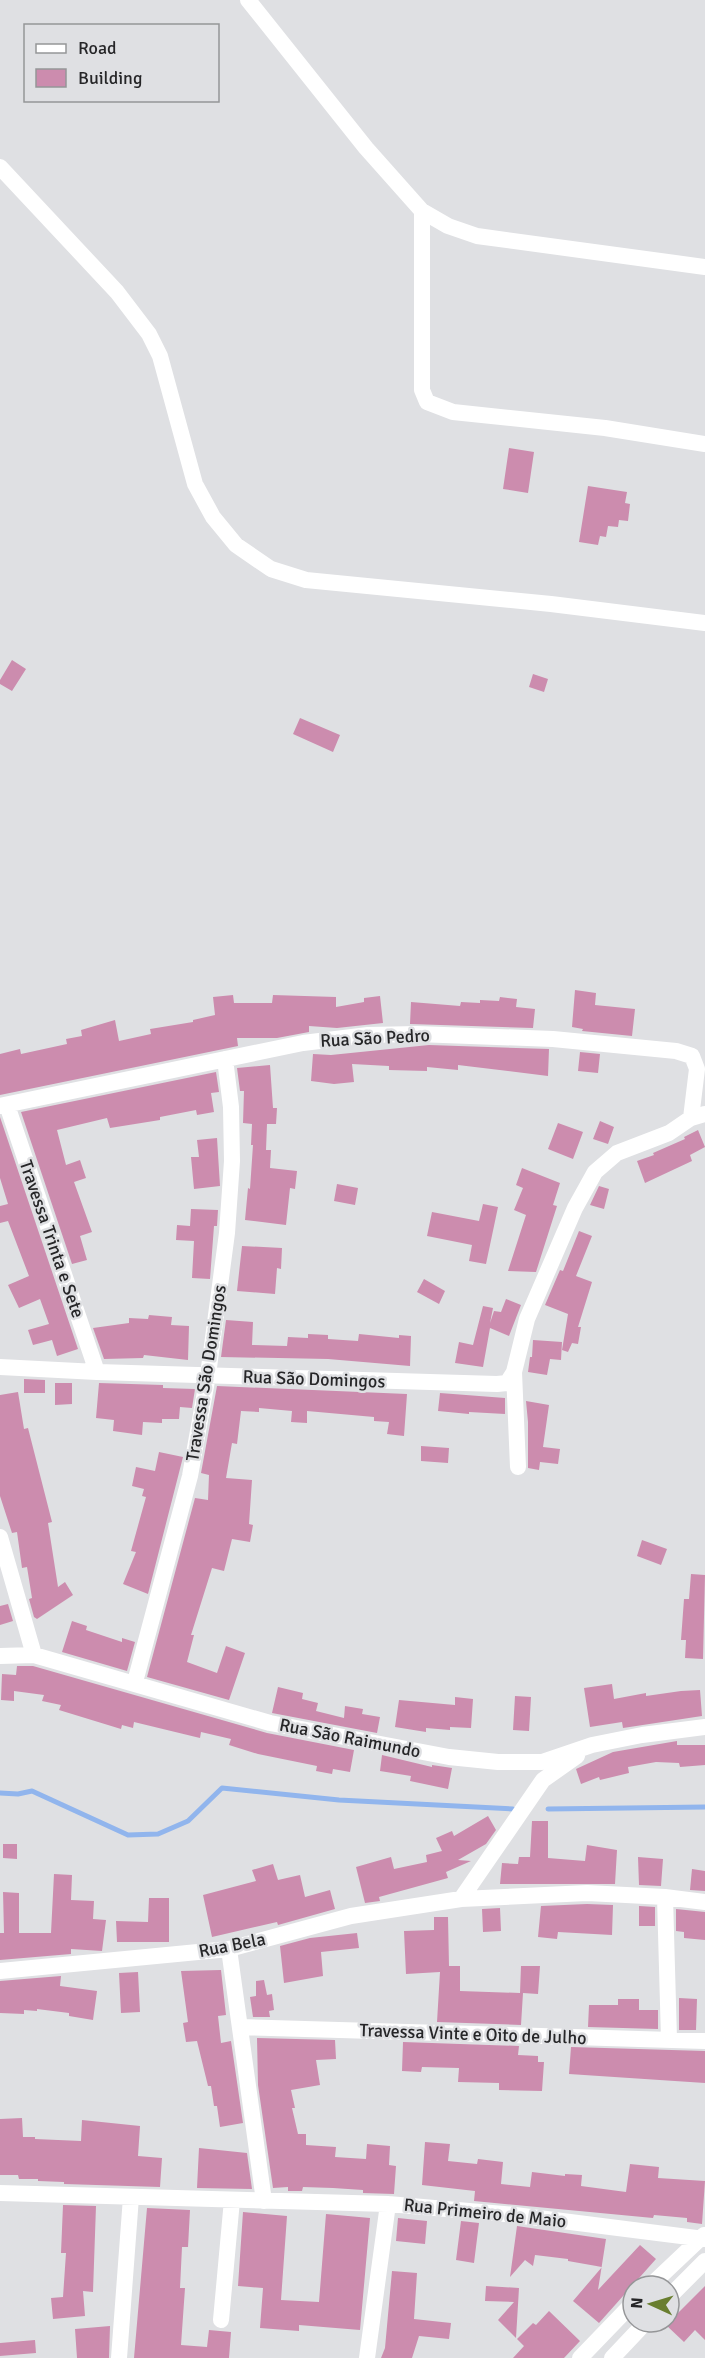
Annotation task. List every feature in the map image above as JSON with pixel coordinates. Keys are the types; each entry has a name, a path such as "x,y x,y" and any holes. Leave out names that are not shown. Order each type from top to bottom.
{"street":[{"path":"248,0 366,148 422,212 448,226 477,236 705,267"},
{"path":"0,167 117,292 149,334 160,356 195,484 213,516 236,544 270,569 306,580 551,604 705,623"},
{"path":"422,212 422,390 427,402 467,415 605,428 705,444"},
{"name":"Rua São Pedro","path":"4,1106 324,1040 368,1035 417,1034 553,1039 676,1051 692,1056 697,1069 698,1116"},
{"name":"Travessa São Domingos","path":"135,1682 190,1476 208,1376 227,1233 232,1161 231,1107 225,1059"},
{"name":"Travessa Trinta e Sete","path":"4,1106 97,1372"},
{"path":"518,1467 514,1372 527,1319 541,1282 575,1208 595,1172 617,1153 669,1133 698,1116"},
{"name":"Rua São Domingos","path":"0,1367 208,1376 497,1384 507,1383 514,1372"},
{"path":"0,1537 4,1565 34,1654"},
{"name":"Rua São Raimundo","path":"0,1656 34,1654 270,1723 449,1757 498,1762 542,1762 592,1745 642,1735 705,1727"},
{"path":"461,1899 543,1780 592,1745"},
{"name":"Rua Bela","path":"0,1971 229,1949 351,1916 461,1899 587,1893 665,1897 705,1902"},
{"path":"665,1897 669,2039"},
{"path":"229,1949 264,2201"},
{"name":"Travessa Vinte e Oito de Julho","path":"241,2028 705,2041"},
{"name":"Rua Primeiro de Maio","path":"0,2193 388,2204 515,2215 703,2237"},
{"path":"119,2358 131,2197"},
{"path":"221,2320 232,2200"},
{"path":"367,2358 388,2204"},
{"path":"663,2274 703,2237"},
{"path":"681,2285 705,2261"},
{"path":"580,2358 621,2315"},
{"path":"612,2358 635,2334"}],"building":[{"path":"509,448 534,452 528,493 503,489"},
{"path":"588,486 627,492 625,503 630,504 628,521 619,520 618,527 608,526 606,537 600,536 598,545 579,542"},
{"path":"12,660 26,669 12,691 0,684 0,680"},
{"path":"533,674 548,679 544,692 529,687"},
{"path":"300,718 340,735 333,752 293,734"},
{"path":"575,990 596,993 595,1005 635,1009 632,1036 582,1031 583,1029 572,1027"},
{"path":"233,995 234,1003 272,1003 273,995 336,997 336,1007 364,1002 364,998 380,996 383,1023 337,1028 309,1026 309,1032 277,1038 237,1038 238,1046 0,1095 0,1054 20,1049 21,1054 67,1044 66,1039 82,1036 81,1030 115,1020 119,1041 151,1034 150,1029 193,1022 193,1020 215,1015 213,997"},
{"path":"500,997 517,999 516,1007 535,1009 533,1028 410,1024 411,1002 460,1006 461,1002 499,1001"},
{"path":"429,1045 549,1049 548,1076 458,1065 458,1070 427,1067 427,1071 389,1070 389,1066 352,1064 354,1082 334,1084 311,1081 313,1054 331,1055"},
{"path":"580,1052 600,1054 598,1073 578,1071"},
{"path":"270,1065 273,1108 277,1108 276,1124 267,1124 266,1150 271,1150 270,1168 297,1171 295,1189 290,1188 286,1225 245,1220 248,1188 250,1189 252,1124 243,1123 244,1091 240,1091 237,1068"},
{"path":"216,1072 219,1092 211,1093 214,1112 197,1115 196,1110 160,1117 160,1120 110,1128 107,1118 57,1130 66,1165 80,1160 86,1178 74,1182 92,1232 80,1236 87,1260 72,1264 21,1112"},
{"path":"0,1117 78,1349 57,1356 52,1340 33,1345 28,1330 49,1324 40,1299 19,1308 8,1285 29,1276 8,1221 0,1223 0,1206 8,1204 0,1178"},
{"path":"600,1121 614,1127 608,1144 593,1139"},
{"path":"558,1123 583,1132 573,1159 548,1149"},
{"path":"698,1130 705,1147 690,1155 692,1161 645,1183 637,1161 654,1155 653,1153 685,1139 684,1137"},
{"path":"217,1138 220,1186 194,1189 191,1157 199,1157 197,1140"},
{"path":"522,1168 560,1183 553,1205 557,1206 536,1272 508,1271 526,1215 514,1210 523,1188 516,1185"},
{"path":"337,1184 358,1188 355,1205 334,1201"},
{"path":"599,1186 609,1189 604,1209 590,1205"},
{"path":"483,1204 498,1207 486,1264 469,1261 472,1245 427,1236 432,1212 479,1221"},
{"path":"191,1209 218,1210 217,1226 214,1226 210,1279 192,1278 194,1241 176,1240 177,1225 190,1226"},
{"path":"579,1231 592,1236 576,1276 592,1282 578,1327 581,1327 578,1344 572,1343 568,1352 562,1350 568,1314 545,1305 560,1270 563,1271"},
{"path":"242,1246 282,1248 281,1269 277,1268 275,1294 237,1291"},
{"path":"424,1279 445,1291 439,1304 417,1292"},
{"path":"506,1299 521,1305 509,1336 490,1328 483,1367 455,1363 459,1342 473,1345 483,1306 493,1308 490,1323 494,1311 501,1312"},
{"path":"149,1315 172,1317 171,1325 189,1326 188,1360 144,1355 143,1358 104,1359 93,1328 129,1323 129,1318 148,1319"},
{"path":"226,1320 253,1322 252,1345 287,1346 288,1337 308,1338 308,1334 328,1335 328,1339 358,1341 359,1334 399,1338 399,1335 411,1336 410,1366 328,1359 221,1357"},
{"path":"533,1340 562,1342 561,1360 550,1359 547,1375 528,1372"},
{"path":"24,1379 45,1380 45,1393 24,1393"},
{"path":"55,1383 72,1383 72,1404 55,1405"},
{"path":"99,1383 163,1385 163,1388 195,1389 192,1408 180,1407 179,1419 162,1419 162,1423 143,1422 142,1435 113,1431 114,1420 96,1418"},
{"path":"217,1386 407,1394 404,1436 387,1434 389,1422 374,1421 374,1417 307,1411 307,1423 291,1422 292,1411 259,1408 259,1412 241,1411 237,1444 232,1443 226,1478 252,1480 249,1524 253,1525 250,1542 232,1539 224,1571 212,1568 191,1635 194,1635 187,1662 217,1673 226,1646 245,1653 229,1700 147,1677 195,1498 208,1500 209,1475 201,1473"},
{"path":"18,1392 24,1429 28,1428 52,1522 48,1523 58,1587 65,1582 73,1595 37,1619 34,1617 29,1599 32,1598 27,1567 22,1568 17,1532 12,1533 0,1496 0,1395"},
{"path":"440,1393 505,1398 505,1414 438,1411"},
{"path":"526,1401 549,1405 543,1447 560,1449 558,1464 540,1462 539,1470 528,1468"},
{"path":"421,1446 449,1448 448,1463 421,1461"},
{"path":"159,1452 183,1457 148,1594 123,1584 136,1552 131,1551 146,1497 142,1496 144,1489 132,1486 136,1467 155,1471"},
{"path":"642,1540 667,1549 661,1565 637,1556"},
{"path":"691,1574 705,1575 703,1659 685,1658 686,1640 681,1640 684,1599 689,1599"},
{"path":"8,1604 13,1621 0,1625 0,1606"},
{"path":"72,1621 87,1626 86,1630 122,1642 122,1638 135,1642 127,1671 62,1652"},
{"path":"17,1666 33,1666 267,1733 354,1750 350,1772 333,1769 332,1774 316,1771 317,1766 258,1754 229,1745 231,1739 201,1732 200,1738 134,1722 133,1728 122,1725 121,1729 59,1710 61,1705 42,1701 44,1695 14,1691 14,1701 1,1700 2,1674 16,1675"},
{"path":"612,1684 614,1699 646,1693 646,1696 700,1690 702,1716 623,1728 622,1722 590,1727 584,1688"},
{"path":"278,1687 303,1693 302,1699 318,1703 316,1711 344,1718 345,1706 363,1709 362,1714 380,1717 377,1733 272,1713"},
{"path":"515,1696 531,1697 529,1731 513,1730"},
{"path":"455,1697 473,1699 471,1728 450,1727 450,1730 426,1728 426,1732 395,1727 399,1700 455,1705"},
{"path":"677,1741 677,1745 705,1745 705,1765 680,1767 679,1763 656,1762 628,1767 629,1773 600,1780 599,1777 581,1784 576,1769 613,1752"},
{"path":"382,1755 432,1767 432,1765 452,1768 448,1789 410,1781 411,1776 380,1771"},
{"path":"488,1816 496,1830 486,1844 458,1860 471,1861 446,1872 448,1878 379,1897 380,1901 365,1903 356,1867 391,1857 394,1869 427,1862 426,1855 442,1851 436,1838 452,1831 454,1836"},
{"path":"532,1821 548,1821 548,1858 585,1861 587,1845 617,1850 615,1884 500,1884 502,1863 518,1864 519,1857 530,1857"},
{"path":"3,1844 17,1844 17,1859 3,1858"},
{"path":"638,1857 663,1859 661,1886 639,1885"},
{"path":"273,1864 278,1880 300,1875 305,1897 330,1890 335,1909 278,1925 277,1922 212,1937 203,1895 256,1881 252,1870"},
{"path":"692,1869 705,1871 705,1891 690,1890"},
{"path":"54,1874 72,1875 71,1900 94,1901 93,1919 106,1920 102,1951 71,1949 71,1954 0,1960 0,1933 4,1933 3,1892 19,1893 19,1933 51,1933"},
{"path":"149,1898 169,1898 169,1942 117,1942 116,1921 148,1922"},
{"path":"613,1905 612,1935 558,1932 557,1939 538,1937 541,1906"},
{"path":"639,1906 655,1907 655,1926 639,1926"},
{"path":"500,1908 501,1931 483,1932 482,1909"},
{"path":"676,1909 705,1912 705,1940 684,1938 684,1932 676,1931"},
{"path":"434,1917 448,1917 449,1966 460,1966 460,1991 520,1993 521,1966 540,1966 538,1994 523,1993 521,2025 437,2022 440,1972 406,1974 404,1931 434,1930"},
{"path":"357,1933 359,1948 321,1952 323,1976 284,1983 280,1946 310,1938"},
{"path":"221,1970 226,2015 218,2016 221,2043 231,2041 243,2123 220,2127 217,2106 214,2106 211,2086 208,2086 197,2041 186,2042 183,2023 188,2022 181,1971"},
{"path":"138,1972 140,2012 121,2013 119,1973"},
{"path":"61,1976 60,1986 97,1991 93,2020 69,2016 69,2013 37,2009 37,2011 24,2010 24,2014 0,2013 0,1981"},
{"path":"264,1980 267,1995 272,1994 274,2010 269,2011 270,2017 253,2017 250,1997 256,1996 256,1981"},
{"path":"679,1998 697,1999 696,2030 679,2030"},
{"path":"618,1999 639,1999 639,2010 658,2010 658,2029 588,2027 589,2005 618,2005"},
{"path":"257,2038 335,2040 336,2059 316,2060 320,2085 291,2090 295,2108 292,2108 298,2134 306,2134 306,2145 336,2147 335,2157 366,2159 367,2144 390,2146 389,2165 396,2166 394,2194 363,2193 363,2190 333,2188 303,2187 302,2191 288,2191 288,2187 273,2188 258,2085"},
{"path":"403,2042 519,2046 518,2055 538,2056 538,2062 544,2062 542,2091 499,2090 499,2083 458,2082 459,2068 422,2067 421,2072 402,2071"},
{"path":"571,2047 705,2051 705,2083 569,2074"},
{"path":"22,2118 23,2137 35,2137 35,2139 81,2141 82,2120 140,2126 138,2156 162,2158 160,2187 64,2184 64,2182 38,2181 38,2179 19,2179 18,2175 0,2175 0,2119"},
{"path":"425,2142 450,2144 448,2161 477,2164 478,2159 503,2162 501,2184 530,2187 532,2172 565,2176 565,2174 582,2175 581,2186 626,2192 630,2164 659,2167 658,2178 705,2181 702,2224 687,2222 687,2218 654,2215 653,2218 474,2201 475,2191 422,2185"},
{"path":"199,2148 247,2153 252,2189 197,2188"},
{"path":"63,2205 96,2206 93,2292 83,2291 85,2316 53,2319 51,2298 63,2297 66,2253 61,2253"},
{"path":"147,2208 190,2210 188,2247 182,2247 180,2288 185,2288 181,2345 207,2347 209,2330 231,2332 229,2358 134,2358"},
{"path":"243,2212 287,2216 281,2300 319,2302 326,2214 370,2218 360,2330 299,2325 299,2331 260,2328 263,2288 238,2286"},
{"path":"398,2218 427,2221 425,2244 396,2241"},
{"path":"461,2221 479,2223 474,2263 456,2260"},
{"path":"517,2226 606,2239 602,2267 568,2261 568,2259 535,2255 533,2266 525,2260 510,2277"},
{"path":"640,2245 656,2259 643,2274 621,2274 621,2298 599,2323 573,2301 602,2268 598,2290"},
{"path":"392,2271 417,2273 414,2319 451,2323 449,2339 419,2336 412,2358 381,2358 385,2348"},
{"path":"486,2286 519,2288 516,2338 498,2320 514,2302 485,2301"},
{"path":"705,2286 705,2340 695,2330 684,2342 676,2334 681,2334 681,2310"},
{"path":"549,2311 580,2341 564,2358 513,2358 524,2346 517,2339 533,2323 536,2325"},
{"path":"110,2326 109,2358 77,2358 75,2329"},
{"path":"35,2340 36,2353 0,2356 0,2343"}],"waterway":[{"path":"0,1793 18,1794 32,1791 128,1835 158,1834 188,1821 222,1788 339,1800 513,1809"},
{"path":"548,1809 705,1807"}]}
